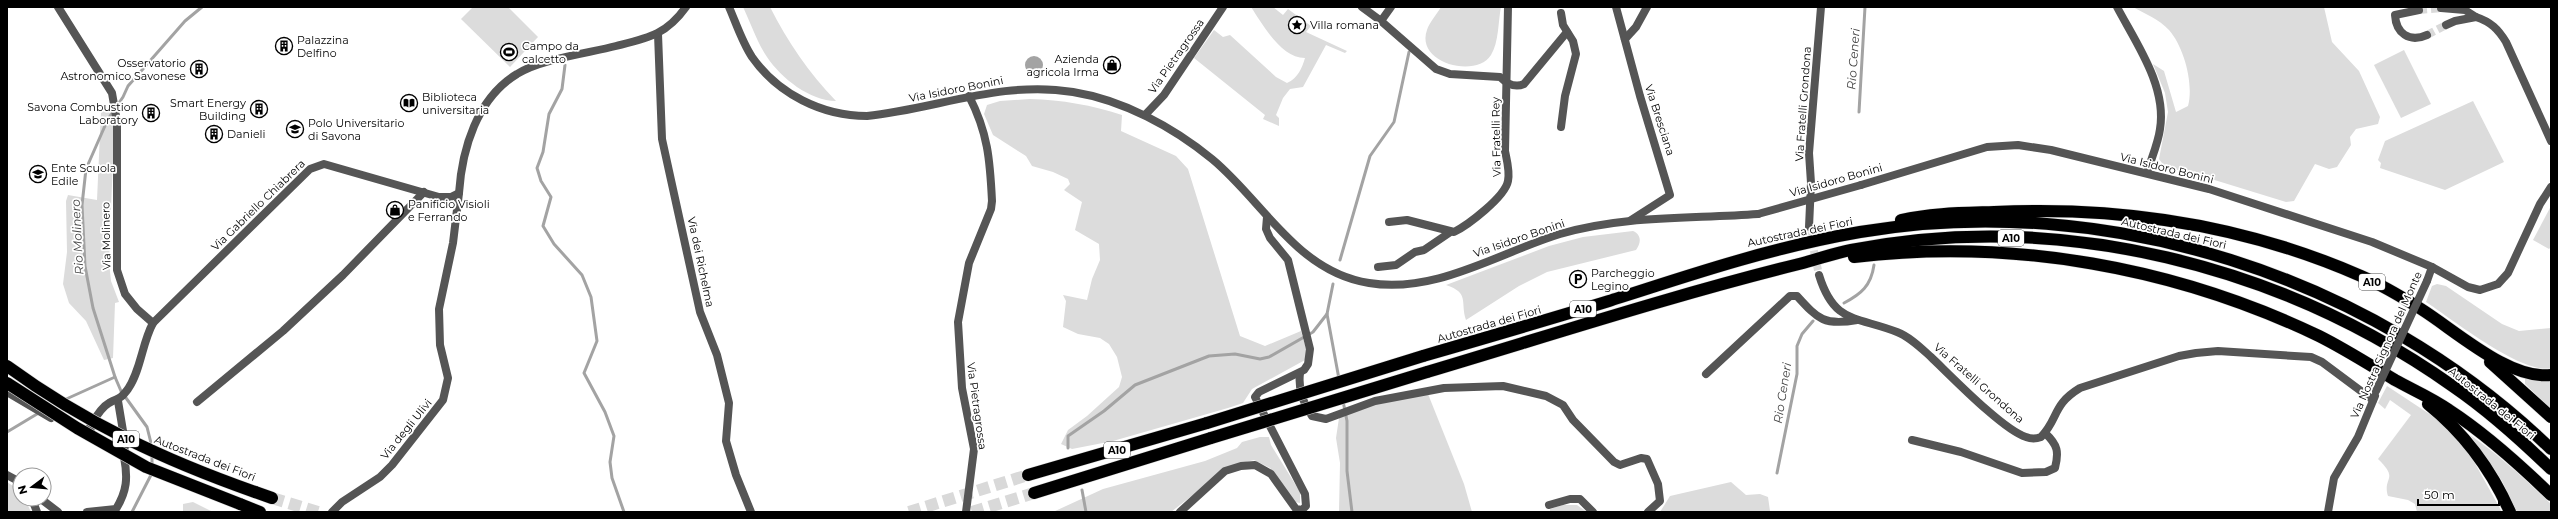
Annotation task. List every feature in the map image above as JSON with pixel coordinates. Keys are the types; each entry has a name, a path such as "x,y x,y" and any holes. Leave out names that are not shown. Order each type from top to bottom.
{"highway":[{"name":"A10","path":"1863,232 1902,219 1937,214 2016,211 2094,212 2211,227 2279,245 2363,277 2397,294 2457,334 2533,399 2551,417"},
{"name":"Autostrada dei Fiori","path":"1028,475 1207,423 1423,356 1564,315 1742,258 1863,232 1898,227 1969,223 2070,226 2137,236 2213,254 2284,278 2382,324 2479,386 2551,449"},
{"name":"Autostrada dei Fiori","path":"1034,493 1685,293 1850,250 1901,243 2009,238 2068,240 2128,249 2203,266 2274,290 2376,336 2456,388 2520,440 2551,469"},
{"name":"A10","path":"1800,264 1894,254 1971,251 2075,260 2132,271 2184,284 2244,304 2319,336 2447,408 2479,431 2551,496"},
{"path":"2457,334 2510,367 2535,375 2551,375"},
{"name":"Autostrada dei Fiori","path":"7,366 67,405 138,446 172,461 272,498"},
{"name":"A10","path":"7,383 77,428 146,466 260,512"},
{"path":"2402,384 2445,418 2470,445 2487,468 2510,512"}],"street":[{"name":"Via Molinero","path":"58,7 112,93 117,117 117,270 125,294 153,323"},
{"path":"459,193 461,167 477,119 500,87 508,80 532,66 658,34 675,21 686,7"},
{"name":"Via Isidoro Bonini","path":"729,7 751,56 762,71 793,96 826,110 851,116 867,116 970,96 1030,88 1073,92 1102,99 1145,115 1185,139 1213,160 1306,256 1333,272 1367,283 1388,285 1436,279 1560,234 1631,220 1758,214 1861,185 1959,154 1987,147 2018,145 2051,150 2209,189 2372,242 2432,268"},
{"name":"Via Pietragrossa","path":"1145,115 1164,95 1223,7"},
{"name":"Via Fratelli Rey","path":"1362,7 1381,21 1436,69 1450,74 1500,78 1505,83 1514,86 1524,84 1567,32"},
{"path":"1381,21 1391,7"},
{"path":"1505,83 1508,7"},
{"name":"Via Bresciana","path":"1616,7 1670,195 1631,220"},
{"path":"1625,39 1636,27 1647,7"},
{"name":"Via Fratelli Grondona","path":"1809,227 1811,183 1809,153 1821,7"},
{"path":"2117,7 2142,53 2159,93 2160,128 2147,173"},
{"path":"2441,8 2465,10 2488,21 2498,29 2506,42 2551,141"},
{"path":"2419,10 2394,15 2395,25 2400,33 2410,38 2420,38 2427,35"},
{"path":"1561,13 1563,25 1573,41 1576,54 1565,96 1561,127"},
{"path":"2446,25 2455,21 2476,16"},
{"name":"Via dei Richelma","path":"658,34 662,139 700,312 717,354 729,403 726,441 739,485 751,512"},
{"name":"Via Fratelli Rey","path":"1378,267 1396,265 1415,252 1424,250 1449,233 1465,226 1498,197 1508,183 1509,169 1505,150 1505,83"},
{"name":"Via Pietragrossa","path":"966,512 974,449 962,388 958,322 968,263 991,209 992,201 987,140 980,118 970,96"},
{"name":"Via Gabriello Chiabrera","path":"153,323 310,169 317,165 324,164 424,192 439,198 451,197 459,193"},
{"name":"Via Nostra Signora del Monte","path":"2328,512 2334,478 2358,437 2376,391 2427,282 2432,268 2468,287 2480,290 2498,284 2508,273 2540,204 2551,187"},
{"path":"197,402 282,331 343,275 424,192"},
{"name":"Via degli Ulivi","path":"332,512 342,502 380,477 392,465 443,400 448,378 440,346 439,309 453,243 459,193"},
{"path":"1180,512 1225,471 1241,466 1255,465 1271,474 1296,509 1302,510 1306,506 1306,494 1255,397 1259,392 1300,373 1308,364 1310,349 1288,260 1270,238 1266,229 1267,217"},
{"path":"1389,222 1407,220 1434,226 1449,233"},
{"name":"Via Fratelli Grondona","path":"1819,275 1826,295 1834,306 1843,314 1906,337 1994,414 2026,437 2037,439 2045,432"},
{"path":"1706,374 1790,296 1797,296 1820,319 1826,322 1836,323 1856,320"},
{"path":"93,440 90,427 93,421 108,403 118,401 129,388 153,323"},
{"path":"1912,440 1961,452 2022,473 2046,472 2055,468 2059,453 2054,442 2045,432 2060,404 2068,395 2080,388 2179,356 2218,350 2311,357 2322,362 2373,400"},
{"path":"1300,373 1298,385 1305,405 1312,416 1326,419 1375,401 1444,388 1503,386 1546,396 1563,405 1573,420 1614,462 1620,465 1641,458 1648,459 1658,484 1660,501 1648,512"},
{"path":"7,392 124,457"},
{"path":"87,512 116,511 123,497 127,484 128,473 124,457 125,443 118,401"},
{"path":"1549,505 1570,499 1580,499 1593,512"}],"shaded area":[{"name":"Campo da calcetto","path":"473,7 508,7 538,37 510,67 461,19"},
{"path":"743,7 770,7 799,56 816,79 836,101 826,100 806,93 780,73 763,51"},
{"path":"1251,7 1273,7 1283,15 1288,9 1311,26 1306,32 1347,51 1345,53 1326,45 1303,87 1290,89 1283,98 1276,115 1279,118 1279,126 1263,119 1265,115 1194,58 1214,30 1223,37 1230,35 1276,77 1287,83 1297,76 1305,58 1296,57 1281,47 1267,31"},
{"path":"1441,7 1501,7 1496,44 1491,55 1483,62 1473,66 1449,64 1438,59 1430,51 1426,42 1428,27"},
{"path":"2133,7 2324,7 2332,42 2359,71 2380,117 2378,124 2356,129 2350,137 2351,145 2337,167 2329,169 2315,164 2294,201 2286,202 2195,174 2165,167 2159,159 2168,112 2165,93 2153,64 2164,71 2176,112 2188,106 2190,97 2189,77 2179,46 2169,30 2156,20"},
{"path":"2404,50 2431,104 2401,118 2374,65"},
{"path":"1034,56 1040,59 1043,65 1040,71 1034,74 1028,71 1025,65 1028,59"},
{"path":"1030,99 1077,104 1099,108 1122,115 1121,131 1176,156 1188,169 1240,336 1265,346 1301,331 1307,352 1305,360 1252,389 1243,403 1113,441 1072,449 1061,444 1068,430 1087,416 1119,387 1122,377 1117,357 1109,344 1100,338 1078,334 1063,327 1066,301 1063,295 1087,300 1092,279 1100,260 1099,244 1075,230 1082,202 1064,190 1070,184 1068,179 1053,172 1032,166 1026,156 993,135 984,114 987,105 1000,101"},
{"path":"2473,101 2504,162 2445,190 2380,168 2381,163 2378,160 2385,141"},
{"path":"107,107 111,112 114,133 109,262 111,281 119,302 115,303 113,358 104,360 86,321 69,303 63,284 67,252 66,201 68,195 97,200 101,111"},
{"path":"2551,206 2551,247 2549,249 2533,240"},
{"path":"1633,231 1640,239 1636,250 1547,272 1519,286 1466,320 1461,295 1454,288 1446,285 1549,246 1583,237"},
{"path":"2437,284 2446,286 2502,324 2519,331 2551,328 2551,368 2538,368 2506,355 2487,344 2426,302 2432,286"},
{"path":"2525,379 2551,380 2551,409 2525,384"},
{"path":"2387,386 2437,419 2467,449 2502,512 2417,512 2415,504 2408,500 2388,496 2388,471 2378,459 2411,415 2390,400 2385,409 2378,403"},
{"path":"1428,394 1464,484 1472,512 1339,512 1340,463 1336,438 1339,418 1371,406"},
{"path":"2470,435 2522,476 2551,504 2551,512 2517,512 2502,481"},
{"path":"1260,437 1269,437 1271,445 1300,492 1300,503 1295,502 1270,468 1254,460 1230,466 1171,512 1053,512 1103,489 1205,461 1237,448 1242,442"},
{"path":"7,482 12,485 12,507 29,507 31,512 7,512"},
{"path":"1731,482 1746,495 1760,494 1768,497 1770,511 1660,512 1670,496"},
{"path":"193,502 213,512 183,512 183,504"},
{"path":"1563,505 1577,505 1587,512 1550,512 1550,509"}],"waterway":[{"name":"Rio Molinero","path":"152,447 147,427 121,391 115,377 93,308 85,266 82,205 86,169 108,119 123,97 128,86 185,21 202,7"},
{"name":"Rio Ceneri","path":"1859,112 1865,7"},
{"path":"1340,260 1370,156 1394,122 1409,52"},
{"path":"565,65 562,89 549,114 543,152 537,168 541,181 551,197 543,226 554,244 582,275 591,297 597,341 584,373 605,412 614,436 610,462 612,478 624,512"},
{"name":"Rio Ceneri","path":"1844,303 1860,293 1868,284 1874,265"},
{"path":"1333,284 1327,314 1339,379"},
{"path":"1068,448 1068,436 1104,411 1135,385 1209,356 1235,354 1260,359 1269,357 1313,332 1327,314"},
{"name":"Rio Ceneri","path":"1777,473 1797,374 1797,346 1802,334 1813,321"},
{"path":"64,400 115,377"},
{"path":"1343,401 1347,421 1347,471 1352,512"},
{"path":"7,432 37,414"},
{"name":"Rio Molinero","path":"152,455 152,467"},
{"name":"Rio Molinero","path":"132,512 152,473"},
{"path":"1082,490 1086,512"}],"tunnel":[{"path":"2419,10 2441,8"},
{"path":"2427,35 2446,25"},
{"path":"1809,227 1819,275"},
{"path":"909,512 1028,475"},
{"path":"972,512 1034,493"},
{"path":"272,498 318,512"}],"place":[{"name":"Villa romana","path":"1297,25"},
{"name":"Palazzina Delfino","path":"284,46"},
{"name":"Campo da calcetto","path":"509,52"},
{"name":"Azienda agricola Irma","path":"1112,65"},
{"name":"Osservatorio Astronomico Savonese","path":"199,69"},
{"name":"Biblioteca universitaria","path":"409,103"},
{"name":"Smart Energy Building","path":"259,109"},
{"name":"Savona Combustion Laboratory","path":"151,113"},
{"name":"Polo Universitario di Savona","path":"295,129"},
{"name":"Danieli","path":"214,134"},
{"name":"Ente Scuola Edile","path":"38,174"},
{"name":"Panificio Visioli e Ferrando","path":"395,210"},
{"name":"Parcheggio Legino","path":"1578,279"}]}
